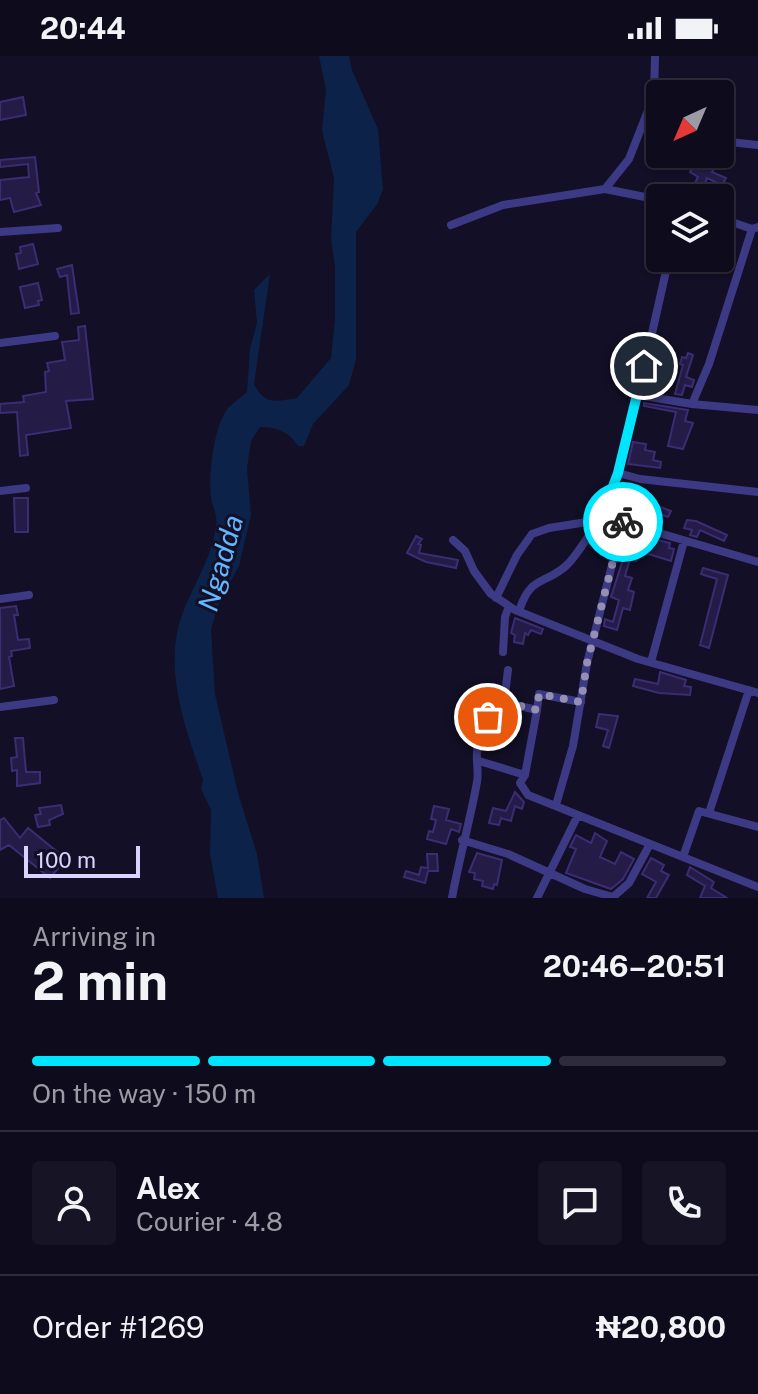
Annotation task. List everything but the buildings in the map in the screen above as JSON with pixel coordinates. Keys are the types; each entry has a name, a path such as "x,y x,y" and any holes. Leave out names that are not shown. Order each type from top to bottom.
{"street":[{"path":"605,189 629,159 649,108 654,94 655,56"},
{"path":"734,142 758,145"},
{"path":"451,225 503,205 605,189 646,197"},
{"path":"692,404 709,364 755,228 734,222"},
{"path":"0,232 58,228"},
{"path":"666,272 618,473 605,508 607,513 623,522 758,562"},
{"path":"0,343 55,336"},
{"path":"638,395 758,410"},
{"path":"618,473 640,479 758,492"},
{"path":"0,491 26,488"},
{"path":"519,611 525,594 534,583 569,563 594,524 607,513"},
{"path":"496,598 517,555 532,534 549,528 587,522 594,524"},
{"path":"556,805 573,746 592,642 623,522"},
{"path":"453,540 465,551 474,571 496,598 509,606 592,642 754,692 709,813"},
{"path":"651,662 684,541"},
{"path":"0,599 29,595"},
{"path":"503,652 505,617 509,606"},
{"path":"504,702 508,670"},
{"path":"581,702 539,694 525,775 520,783 528,795 758,887"},
{"path":"0,707 54,700"},
{"path":"452,898 462,840 477,782 477,754 488,717 495,702 537,710"},
{"path":"479,761 525,775"},
{"path":"683,857 699,811 758,827"},
{"path":"537,898 578,815"},
{"path":"462,840 508,854 598,896 613,897 629,883 650,844"}],"water":[{"name":"Ngadda","path":"319,56 349,56 378,129 383,189 378,203 356,232 356,359 349,385 313,424 304,446 298,446 282,431 266,427 260,427 251,441 247,468 251,515 239,566 219,603 211,629 215,694 238,793 257,854 264,898 218,898 210,854 211,810 201,789 203,780 178,697 175,676 177,633 214,537 216,518 210,476 213,451 223,416 247,392 250,349 257,323 254,290 270,274 254,384 258,391 272,400 297,398 331,358 335,319 335,268 331,239 334,178 322,131 326,90"}],"way so far":[{"path":"488,717 498,701 537,710 539,694 581,702 608,572 623,522"}],"route":[{"path":"623,522 612,518 605,508 618,473 644,366"}]}
